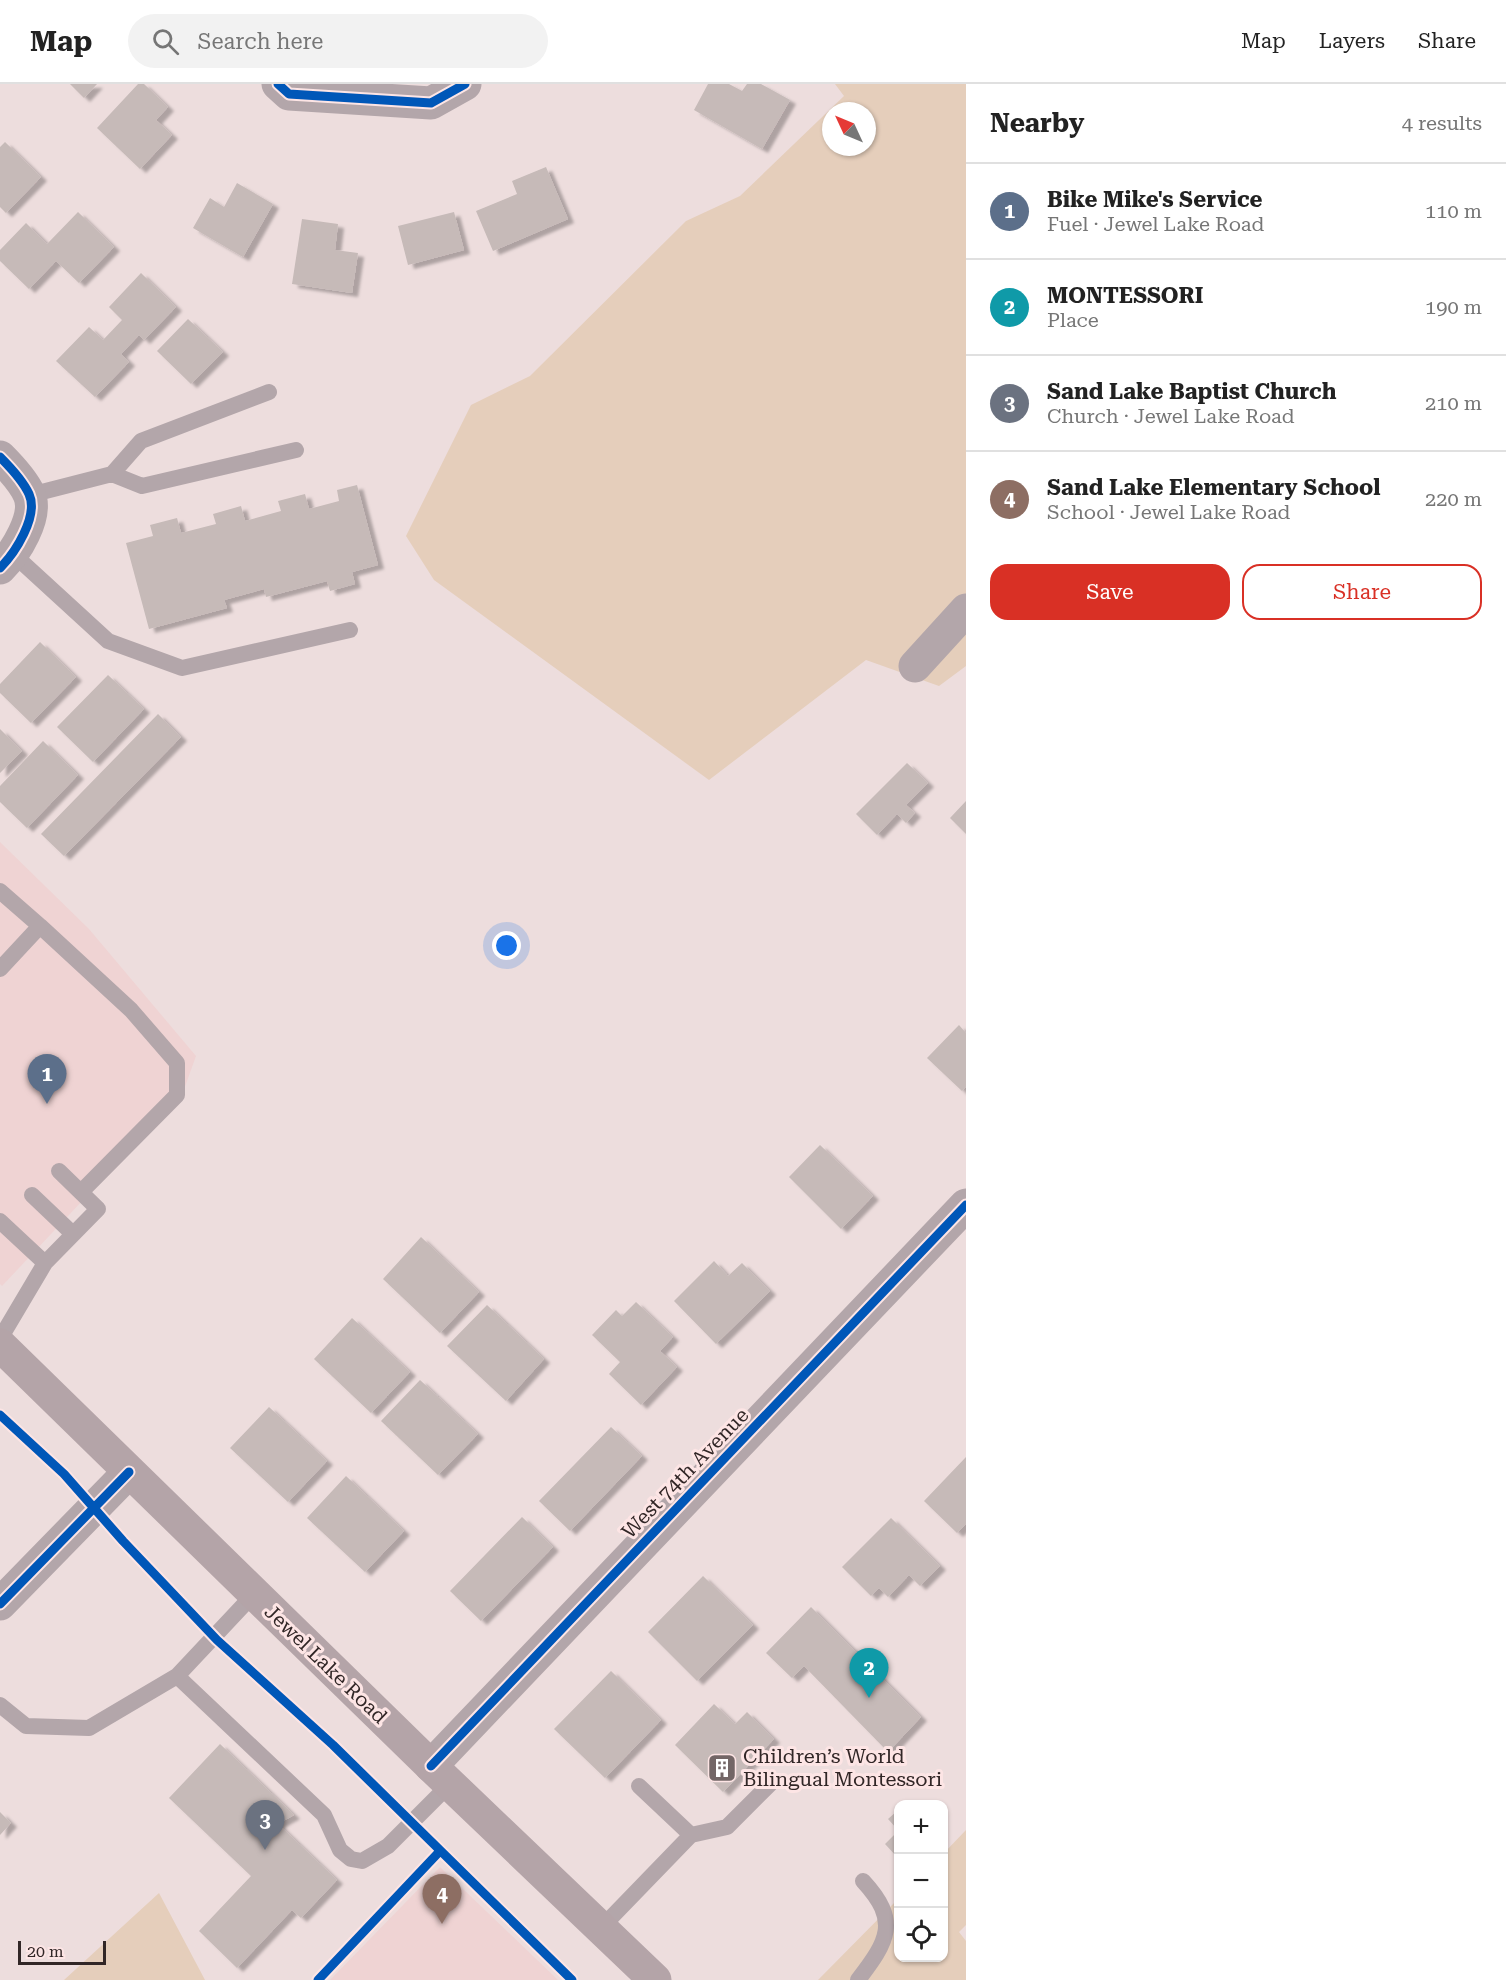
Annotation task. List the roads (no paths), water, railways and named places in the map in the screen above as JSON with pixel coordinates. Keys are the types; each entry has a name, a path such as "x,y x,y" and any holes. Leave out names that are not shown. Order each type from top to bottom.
{"main road":[{"name":"Jewel Lake Road","path":"0,1345 440,1775 655,1980"}],"street":[{"path":"278,84 289,94 431,103 465,84"},
{"path":"0,458 30,495 30,521 7,561"},
{"path":"915,666 966,610"},
{"name":"West 74th Avenue","path":"440,1775 966,1205"},
{"path":"0,1604 129,1472"}],"lane":[{"path":"30,495 112,474 141,441 269,392"},
{"path":"112,474 142,486 296,450"},
{"path":"7,561 108,641 182,668 350,630"},
{"path":"0,891 131,1010 177,1063 177,1095 81,1192"},
{"path":"0,969 40,926"},
{"path":"0,1339 45,1263 98,1209 59,1171"},
{"path":"32,1195 73,1234"},
{"path":"0,1221 45,1263"},
{"path":"0,1705 26,1726 89,1728 177,1676 254,1594"},
{"path":"177,1676 324,1815 340,1850 351,1859 362,1861 388,1846 440,1775"},
{"path":"601,1928 691,1835 727,1827 773,1781"},
{"path":"639,1785 691,1835"},
{"path":"858,1980 872,1962 886,1931 886,1916 878,1898 863,1881"}],"place":[{"name":"Bike Mike's Service","path":"47,1104"},
{"name":"MONTESSORI","path":"869,1698"},
{"name":"Children’s World Bilingual Montessori","path":"722,1768"},
{"name":"Sand Lake Baptist Church","path":"265,1850"},
{"name":"Sand Lake Elementary School","path":"442,1924"}]}
